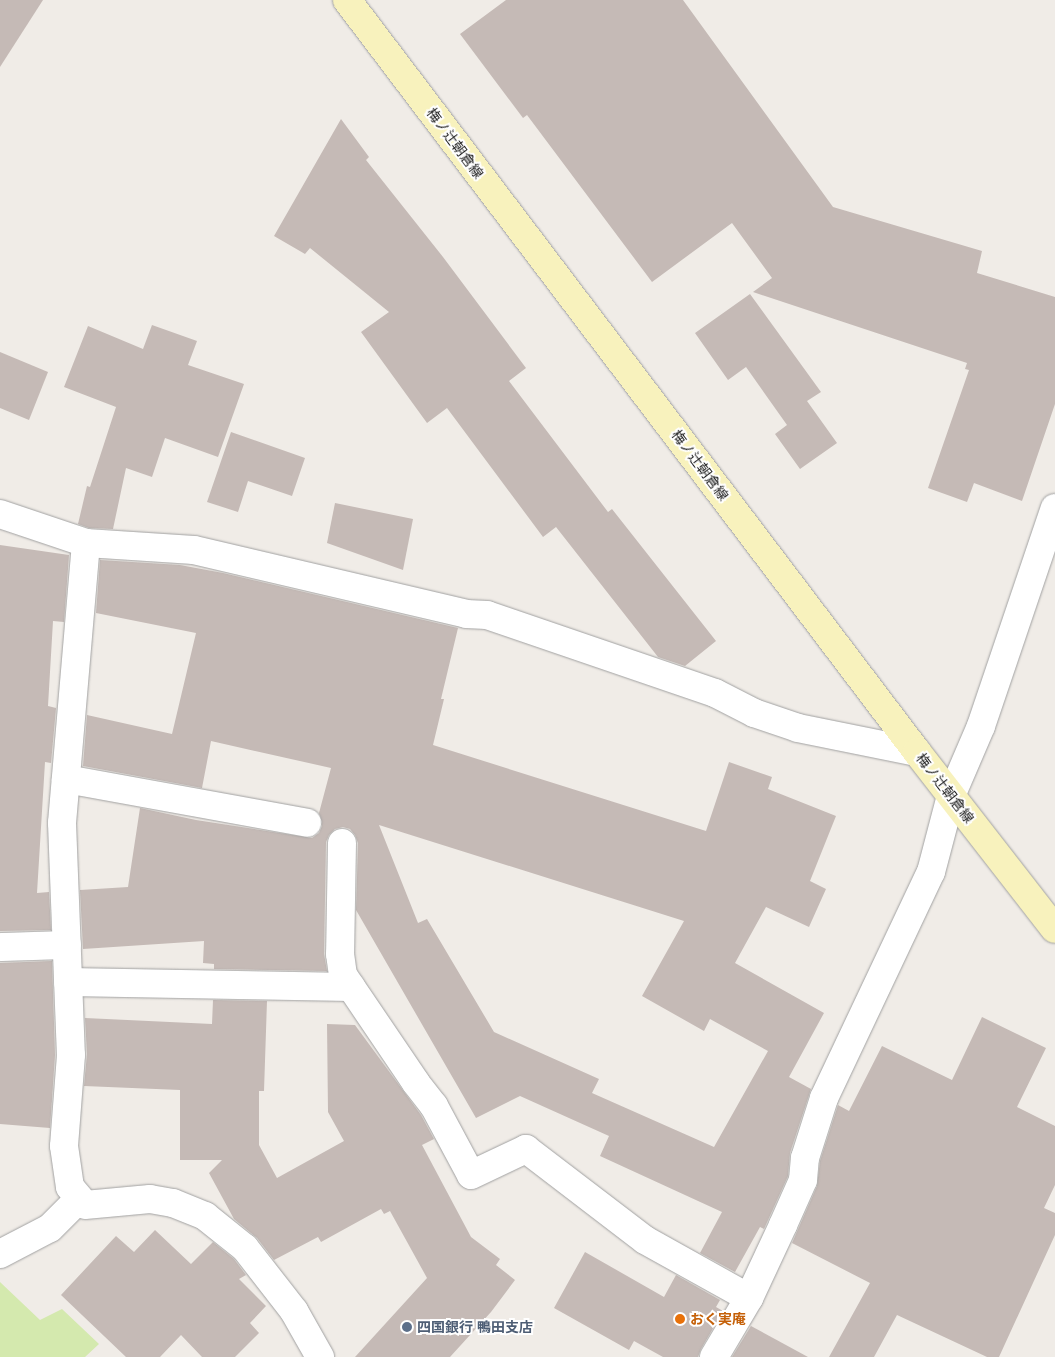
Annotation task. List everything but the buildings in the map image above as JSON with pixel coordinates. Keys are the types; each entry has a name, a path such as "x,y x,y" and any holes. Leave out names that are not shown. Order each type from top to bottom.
{"main road":[{"name":"梅ノ辻朝倉線","path":"347,0 917,752 1055,929"}],"street":[{"path":"714,1357 749,1298 803,1180 805,1158 824,1098 931,872 951,796 981,726 1055,508"},
{"path":"0,514 86,543 194,550 466,614 487,615 716,692 754,712 798,728 917,752"},
{"path":"86,543 62,823 71,1055 64,1146 70,1187 85,1205 150,1199 174,1203 205,1216 245,1248 294,1311 320,1357"},
{"path":"66,780 307,823"},
{"path":"342,843 340,954 343,975 416,1084 434,1106 471,1175 526,1149 645,1240 749,1298"},
{"path":"0,948 67,946"},
{"path":"68,982 351,987"},
{"path":"0,1254 50,1228 80,1199"}],"green space":[{"path":"0,1282 40,1320 62,1309 99,1344 85,1357 0,1357"}],"place":[{"name":"おく実庵","path":"680,1319"},
{"name":"四国銀行 鴨田支店","path":"407,1327"}]}
